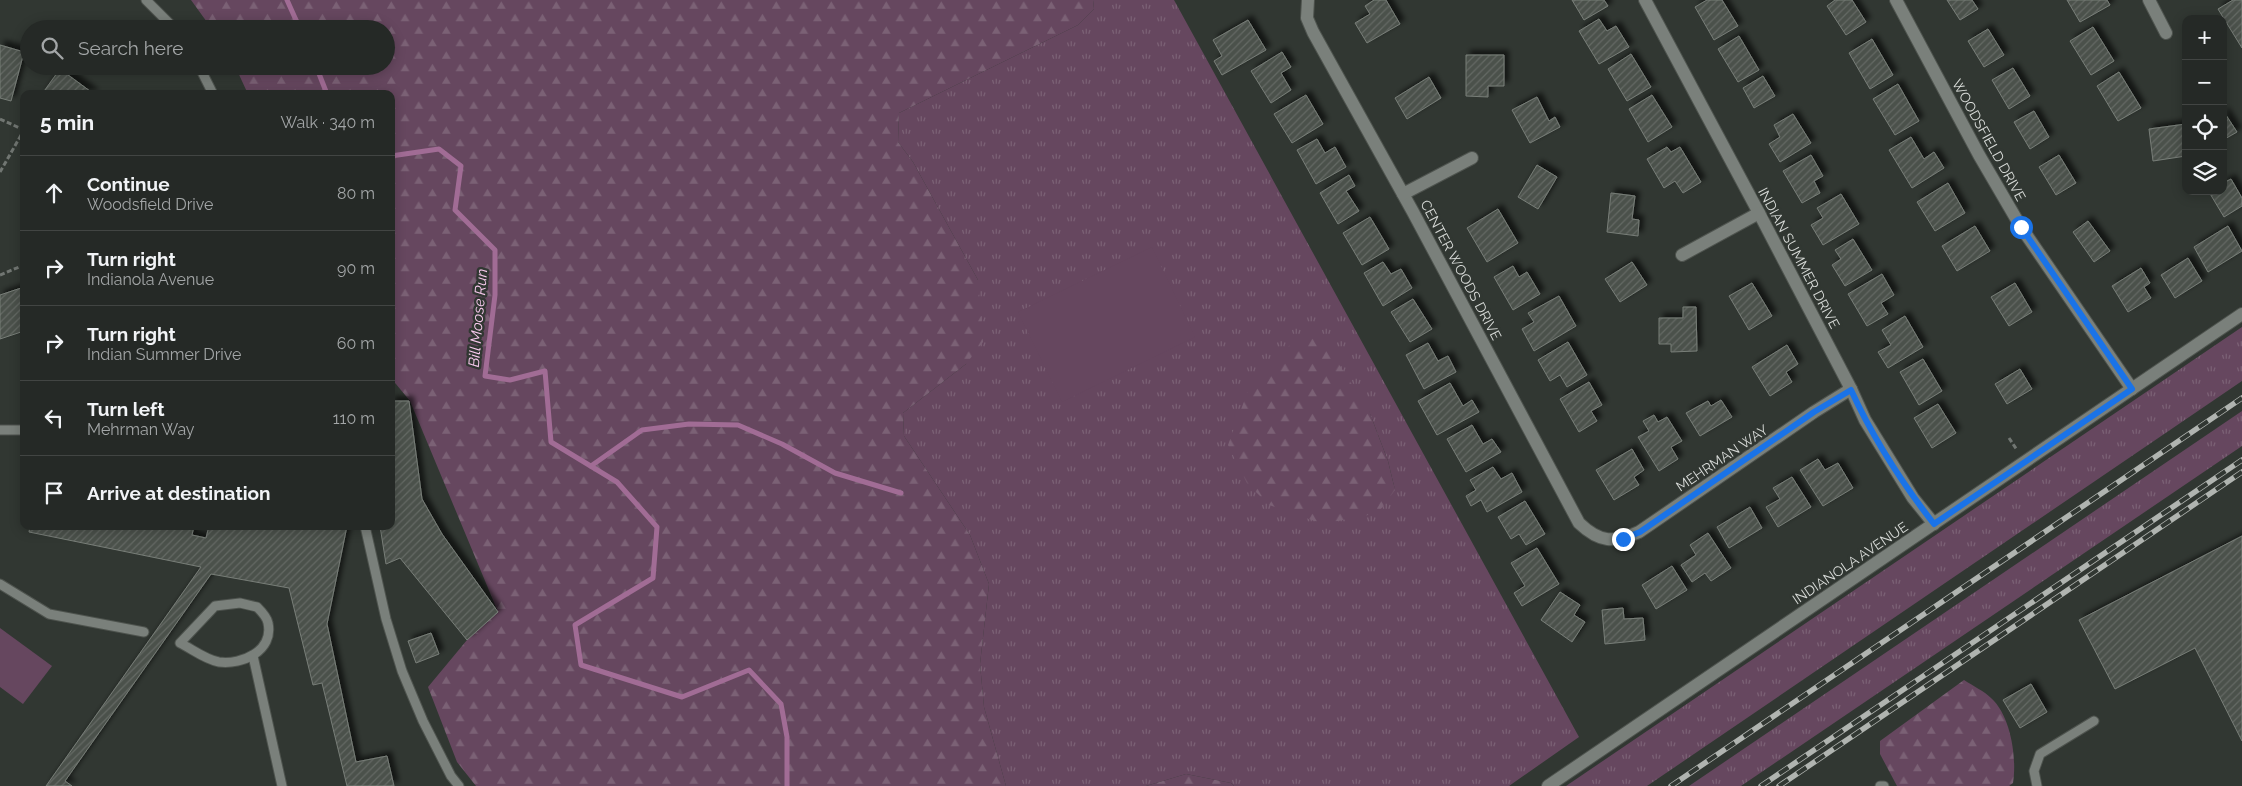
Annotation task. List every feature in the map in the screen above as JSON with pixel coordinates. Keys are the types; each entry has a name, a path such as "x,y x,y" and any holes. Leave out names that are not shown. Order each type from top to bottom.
{"street":[{"name":"INDIAN SUMMER DRIVE","path":"1645,0 1759,213 1870,428 1914,498 1934,524"},
{"name":"WOODSFIELD DRIVE","path":"1896,0 1974,146 2021,227 2132,389"},
{"path":"2149,0 2166,33"},
{"name":"CENTER WOODS DRIVE","path":"1307,1 1308,18 1313,32 1403,194 1579,524 1591,534 1605,540"},
{"path":"1403,194 1472,158"},
{"path":"1682,255 1759,213"},
{"name":"INDIANOLA AVENUE","path":"1548,786 2242,314"},
{"name":"MEHRMAN WAY","path":"1605,540 1623,539 1640,532 1814,412 1851,390"}],"lane":[{"path":"146,0 166,20"},
{"path":"204,75 211,90"},
{"path":"0,430 20,430"},
{"path":"365,530 386,619 402,671 423,721 451,776 459,786"},
{"path":"0,584 50,614 144,632"},
{"path":"240,604 257,607 268,621 268,632 262,650 253,656 231,663 216,662 180,644 215,606 240,604"},
{"path":"253,656 282,786"},
{"path":"2037,786 2034,771 2040,754 2094,721"}],"path":[{"path":"0,119 20,128"},
{"path":"0,172 20,137"},
{"path":"0,275 20,267"}],"green space":[{"path":"191,0 1093,0 1094,9 1078,25 899,113 898,142 913,162 978,280 983,342 966,364 903,413 904,436 970,535 989,584 980,664 984,707 1006,786 476,786 457,762 428,687 467,640 498,612 410,401 395,383 395,90 246,90 239,75 395,75 395,20 205,20"},
{"path":"1093,0 1174,0 1579,737 1509,786 1234,786 1231,783 1186,774 1146,786 1006,786 984,707 980,664 989,584 970,535 904,436 903,413 966,364 978,280 913,162 898,142 899,113 1078,25 1094,9","holes":["1369,411 1388,461 1395,490"]},
{"path":"1152,247 1195,337 1062,402 1018,312"},
{"path":"2242,327 2242,381 1647,786 1566,786"},
{"path":"1299,336 1322,338 1369,411 1388,461 1395,490 1378,513 1323,524 1269,505 1247,483 1228,445 1250,385"},
{"path":"2242,411 2242,446 1741,786 1689,786"},
{"path":"0,628 52,666 23,704 0,687"},
{"path":"1964,680 1988,695 2003,715 2008,726 2013,750 2013,783 2009,786 1897,786 1880,754 1880,741"},
{"path":"1186,774 1231,783 1234,786 1146,786"}],"building":[{"path":"1374,0 1386,0 1400,24 1367,43 1355,23 1370,14 1365,6"},
{"path":"1572,0 1604,0 1608,6 1584,20"},
{"path":"1707,0 1722,0 1738,26 1714,40 1695,7"},
{"path":"1835,0 1852,0 1866,22 1846,35 1827,6"},
{"path":"1947,0 1972,0 1978,9 1960,20"},
{"path":"2067,0 2107,0 2110,5 2080,22"},
{"path":"2233,0 2242,0 2242,48 2227,24 2227,15 2222,15 2218,9"},
{"path":"1599,19 1607,31 1616,26 1629,47 1599,64 1579,31"},
{"path":"1248,20 1266,50 1222,75 1214,61 1222,56 1213,40"},
{"path":"2093,27 2114,61 2091,75 2070,41"},
{"path":"1988,29 2004,55 1984,67 1968,41"},
{"path":"1739,36 1759,70 1738,82 1718,49"},
{"path":"1872,39 1893,75 1870,89 1849,53"},
{"path":"0,45 20,51 20,67 11,101 0,98"},
{"path":"1282,52 1291,67 1281,73 1291,90 1271,103 1251,71"},
{"path":"1631,54 1651,87 1627,101 1608,69"},
{"path":"1466,55 1504,55 1504,86 1488,86 1488,97 1466,96"},
{"path":"2013,68 2030,96 2009,109 1992,80"},
{"path":"2119,72 2141,108 2118,121 2097,86"},
{"path":"56,75 68,75 89,90 45,90"},
{"path":"1763,76 1775,96 1754,108 1743,88"},
{"path":"1429,77 1441,98 1407,119 1395,98"},
{"path":"1898,84 1919,121 1895,135 1873,99"},
{"path":"1306,95 1323,124 1292,143 1274,114"},
{"path":"1652,95 1672,127 1648,142 1629,109"},
{"path":"1537,97 1549,121 1555,117 1560,127 1530,143 1512,110"},
{"path":"2034,111 2049,137 2030,149 2014,122"},
{"path":"1793,114 1811,143 1780,162 1769,144 1780,137 1774,125"},
{"path":"2227,117 2237,132 2227,138"},
{"path":"2182,125 2182,157 2153,161 2149,129"},
{"path":"1911,137 1924,159 1934,152 1944,168 1912,188 1889,150"},
{"path":"1317,139 1325,153 1335,147 1346,167 1316,184 1297,150"},
{"path":"1667,147 1671,152 1680,147 1701,182 1683,193 1675,181 1664,188 1647,159"},
{"path":"1811,155 1823,176 1814,181 1820,193 1802,203 1783,171"},
{"path":"2059,155 2076,183 2056,195 2039,167"},
{"path":"1537,165 1557,177 1538,209 1518,197"},
{"path":"1349,175 1355,186 1346,191 1359,211 1338,224 1320,193"},
{"path":"2231,179 2242,198 2242,206 2224,217 2211,195 2227,195 2227,181"},
{"path":"1948,183 1965,213 1935,231 1917,202"},
{"path":"1611,193 1635,196 1632,219 1639,220 1638,236 1607,232"},
{"path":"1841,194 1859,224 1823,245 1811,225 1823,218 1817,208"},
{"path":"1498,209 1518,243 1487,262 1467,228"},
{"path":"1370,217 1389,249 1362,265 1343,233"},
{"path":"2088,221 2110,251 2094,262 2073,232"},
{"path":"1975,226 1990,251 1957,271 1942,246"},
{"path":"2228,226 2242,251 2208,272 2194,247"},
{"path":"1853,239 1872,270 1845,286 1832,265 1841,259 1835,250"},
{"path":"2188,258 2202,281 2175,298 2161,275"},
{"path":"1383,262 1391,274 1401,269 1412,288 1383,306 1364,273"},
{"path":"1632,262 1647,285 1620,302 1605,279"},
{"path":"1513,266 1519,277 1527,272 1540,294 1513,310 1494,277"},
{"path":"2141,268 2150,283 2144,287 2151,298 2128,312 2112,286"},
{"path":"1882,274 1894,295 1881,303 1888,314 1867,326 1848,294"},
{"path":"1752,283 1772,316 1749,330 1729,296"},
{"path":"2015,283 2032,312 2009,326 1991,297"},
{"path":"20,288 20,332 0,339 0,295"},
{"path":"1559,296 1576,326 1534,351 1522,329 1534,322 1528,313"},
{"path":"1413,299 1432,329 1410,342 1391,312"},
{"path":"1683,307 1696,307 1697,351 1671,352 1671,344 1659,344 1659,318 1683,318"},
{"path":"1905,316 1923,347 1888,368 1878,352 1891,345 1882,330"},
{"path":"1568,342 1587,375 1567,387 1560,375 1550,381 1538,360"},
{"path":"1428,343 1438,361 1448,356 1456,372 1424,389 1406,355"},
{"path":"1787,345 1798,364 1786,372 1792,382 1770,396 1752,367"},
{"path":"1923,359 1942,391 1919,405 1900,372"},
{"path":"2020,369 2032,389 2007,404 1995,384"},
{"path":"1589,382 1602,405 1591,411 1597,421 1579,432 1560,399"},
{"path":"1450,383 1463,406 1472,400 1479,412 1437,435 1418,401"},
{"path":"1721,400 1732,417 1700,436 1686,413 1708,401 1711,406"},
{"path":"395,401 409,401 422,499 442,534 498,612 467,640 400,558 386,564 381,530 395,530"},
{"path":"1938,404 1956,433 1932,448 1914,418"},
{"path":"1654,415 1658,422 1667,417 1682,441 1671,447 1678,459 1659,471 1638,437 1649,431 1643,421"},
{"path":"1472,425 1483,444 1492,439 1501,452 1466,472 1447,439"},
{"path":"1632,449 1644,470 1634,477 1639,485 1614,500 1596,470"},
{"path":"1818,459 1825,470 1838,463 1853,488 1823,506 1800,470"},
{"path":"1493,467 1501,479 1512,473 1522,492 1487,512 1481,500 1471,506 1466,496 1476,490 1470,480"},
{"path":"1792,477 1811,507 1778,527 1766,507 1780,499 1773,488"},
{"path":"1525,501 1545,534 1526,545 1519,534 1511,539 1498,517"},
{"path":"1750,507 1762,528 1729,548 1717,527"},
{"path":"29,530 193,530 192,535 206,538 208,530 346,530 327,624 356,762 387,756 394,786 347,786 322,683 313,685 289,588 211,574 65,781 72,786 46,786 201,567 29,532"},
{"path":"1708,533 1731,568 1711,581 1705,573 1692,582 1681,565 1696,555 1690,545"},
{"path":"2242,536 2242,741 2195,648 2115,689 2079,620"},
{"path":"1537,548 1559,584 1522,606 1514,593 1525,586 1511,563"},
{"path":"1672,566 1687,590 1656,609 1642,585"},
{"path":"1560,592 1580,605 1574,615 1585,622 1572,642 1541,620"},
{"path":"1623,608 1624,619 1643,618 1645,640 1605,644 1602,610"},
{"path":"431,633 439,654 416,663 408,641"},
{"path":"2031,684 2047,712 2020,728 2003,700"}],"waterway":[{"name":"Bill Moose Run","path":"287,0 296,20"},
{"name":"Bill Moose Run","path":"320,75 325,90"},
{"name":"Bill Moose Run","path":"395,155 439,149 461,166 455,210 495,250 495,295 485,376 510,380 545,371 551,442 617,482 657,527 653,578 575,625 581,665 682,697 749,670 781,704 787,737 787,786"},
{"path":"591,466 642,430 689,424 738,425 782,444 835,473 901,493"}],"railway":[{"path":"1671,786 2242,398"},
{"path":"1761,786 2242,460"},
{"path":"1779,786 2242,472"}],"route":[{"path":"1623,539 1640,532 1814,412 1851,390 1865,420 1914,498 1934,524 2132,389 2021,227"}]}
